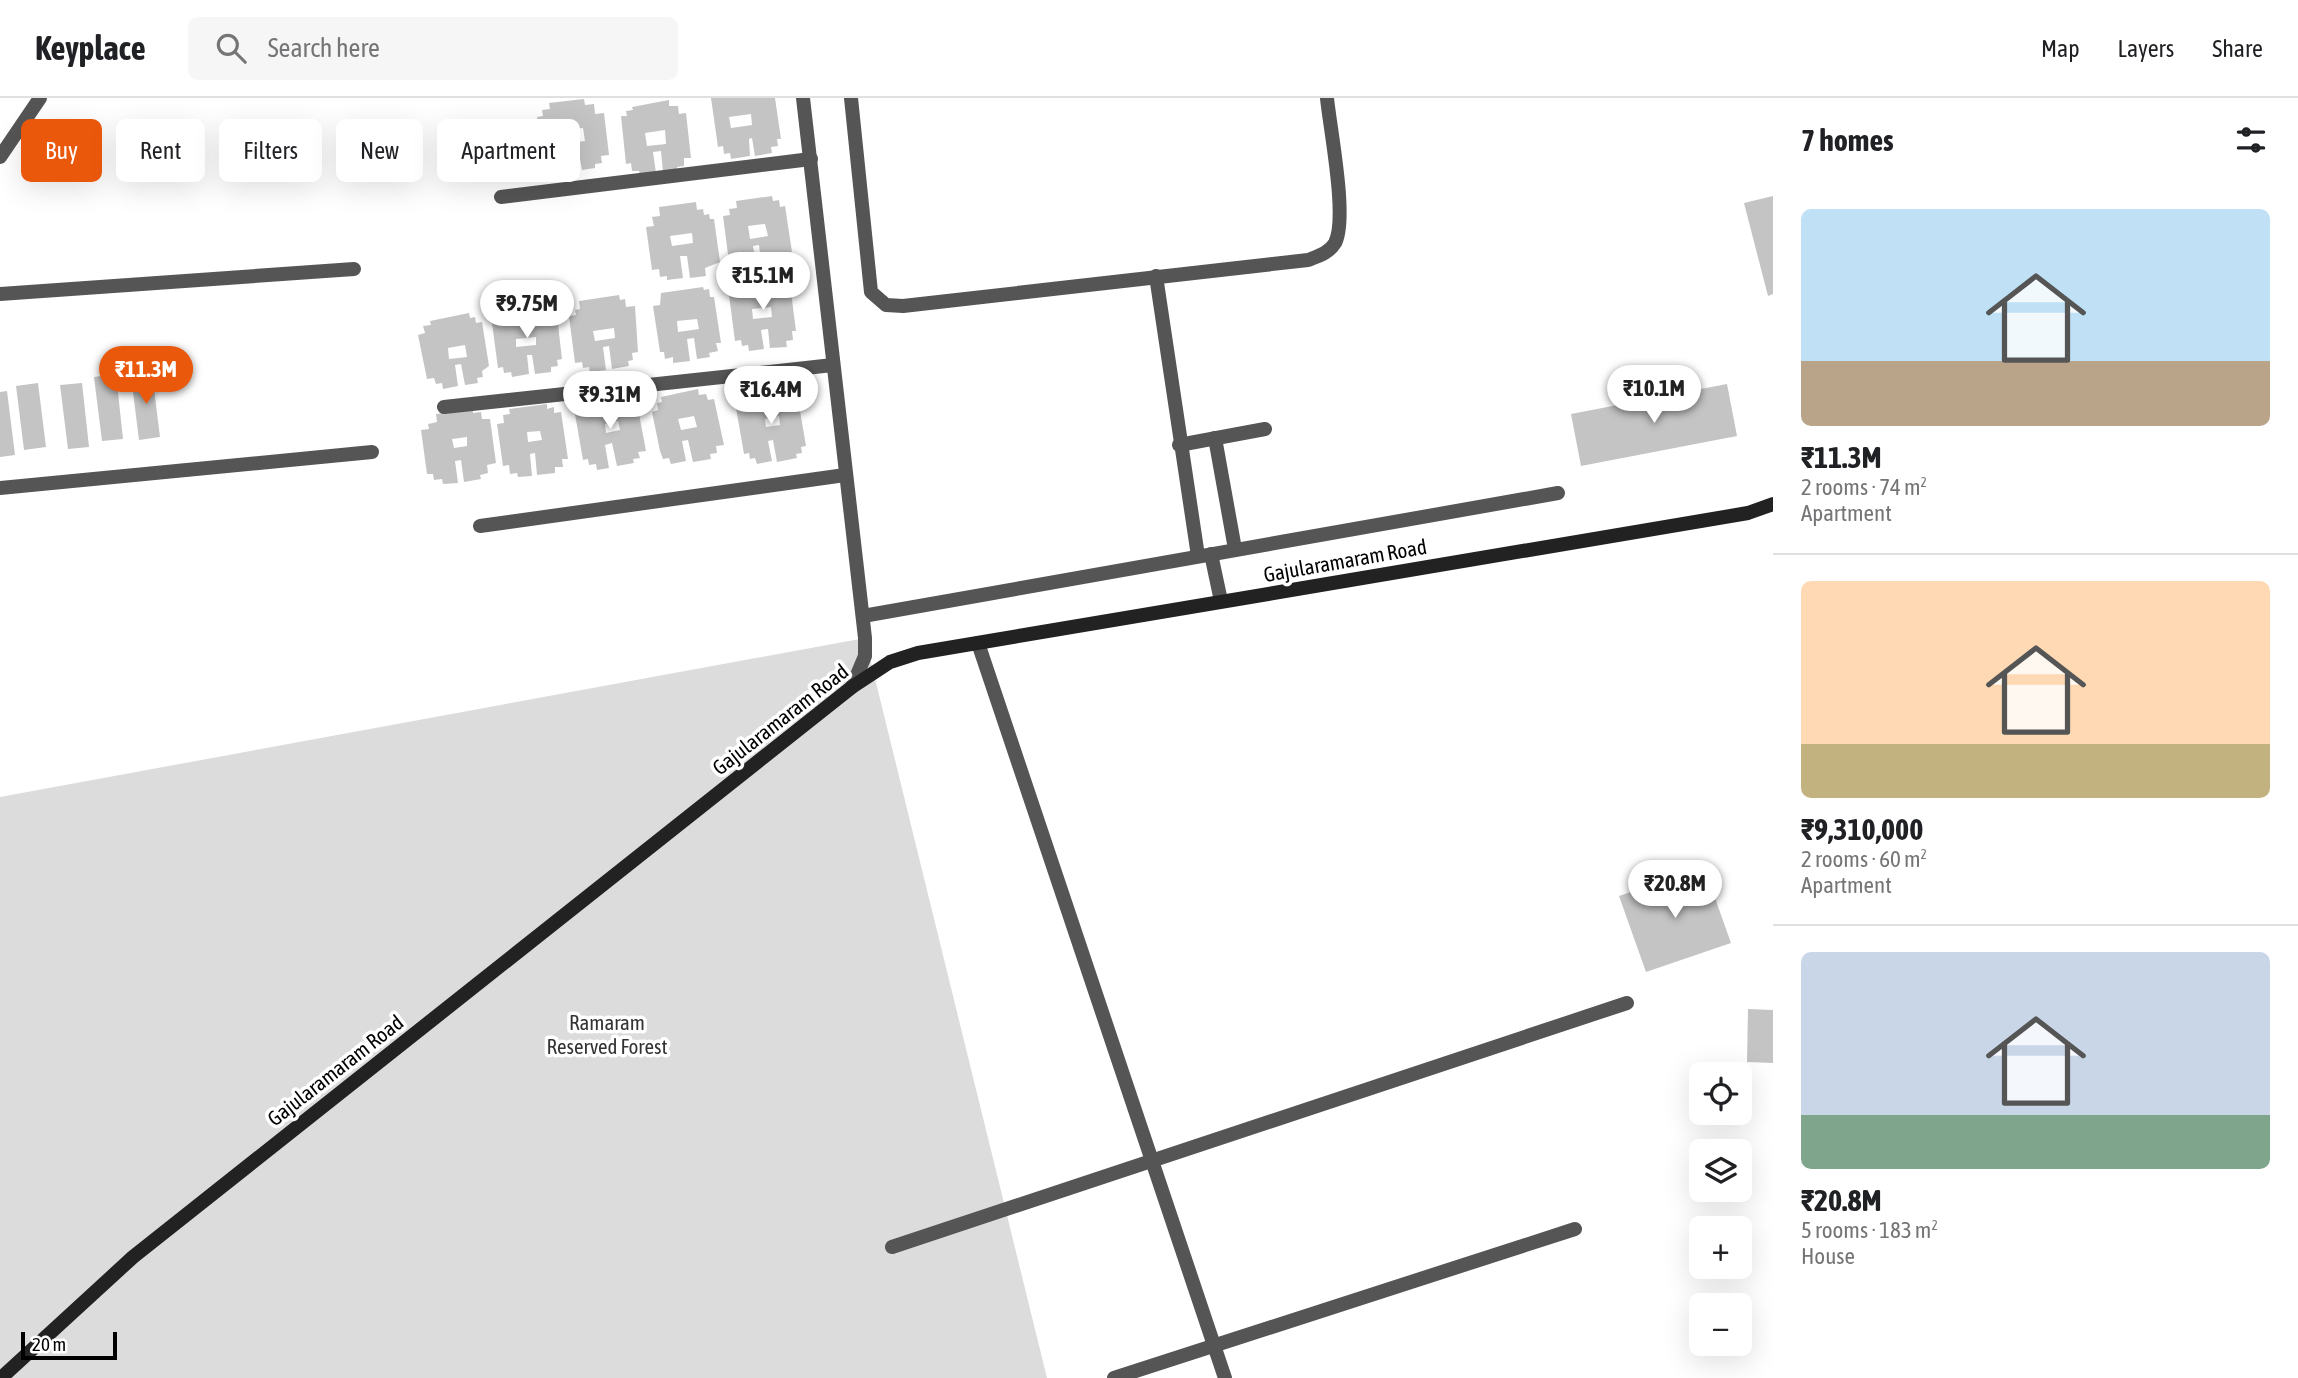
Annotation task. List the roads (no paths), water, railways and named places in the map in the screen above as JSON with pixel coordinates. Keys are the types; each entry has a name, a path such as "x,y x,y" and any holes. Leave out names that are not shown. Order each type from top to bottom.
{"main road":[{"name":"Gajularamaram Road","path":"1,1378 133,1258 852,687 890,662 918,653 1734,515 1773,503"}],"street":[{"path":"0,157 40,98"},
{"path":"803,98 863,616 865,656 852,687"},
{"path":"851,98 871,292 878,301 903,306 1308,260 1323,255 1334,245 1340,231 1340,205 1326,98"},
{"path":"501,197 811,159"},
{"path":"0,294 354,269"},
{"path":"1156,276 1179,444 1204,555 1221,601"},
{"path":"444,407 833,365"},
{"path":"1179,444 1265,429"},
{"path":"1215,438 1235,550"},
{"path":"0,488 372,452"},
{"path":"480,526 845,475"},
{"path":"863,616 1558,493"},
{"path":"978,643 1225,1378"},
{"path":"892,1247 1627,1003"},
{"path":"1114,1378 1576,1229"}],"park label":[{"name":"Ramaram Reserved Forest","path":"607,1034"}]}
